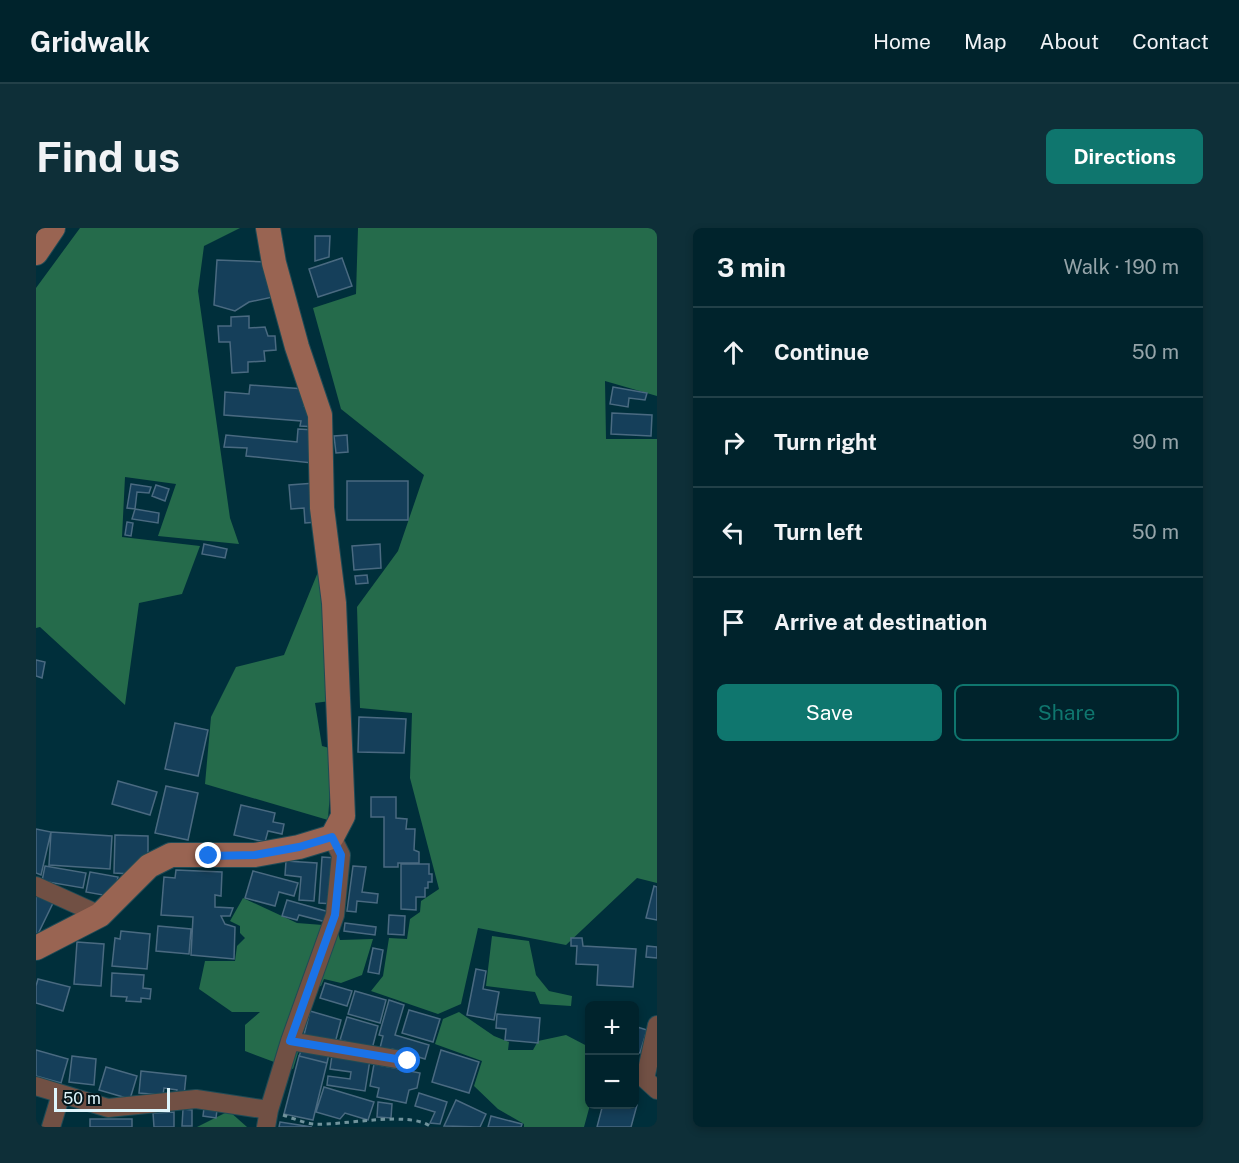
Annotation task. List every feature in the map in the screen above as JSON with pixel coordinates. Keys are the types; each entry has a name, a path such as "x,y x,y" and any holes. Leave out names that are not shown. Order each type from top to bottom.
{"street":[{"path":"36,253 53,228"},
{"path":"36,948 100,915 149,866 171,855 255,855 299,847 332,837 343,816 334,603 322,508 320,415 297,347 274,263 268,228"},
{"path":"36,1086 108,1108 196,1099 268,1119 290,1041 335,915 341,855 332,837"},
{"path":"36,886 100,915"},
{"path":"657,1025 645,1079 657,1090"},
{"path":"290,1041 408,1061"},
{"path":"51,1127 61,1094"}],"path":[{"path":"268,1119 314,1124 404,1119 426,1123 431,1127"}],"green space":[{"path":"80,228 240,228 204,246 198,291 230,518 239,544 158,536 176,484 125,477 122,537 200,546 182,594 139,603 125,705 40,627 36,628 36,288"},
{"path":"358,228 657,228 657,396 605,381 606,439 657,439 657,883 637,878 566,945 478,928 461,1004 438,1014 371,991 383,976 389,938 407,939 410,919 420,912 421,901 439,889 410,778 412,713 360,708 357,607 398,551 424,475 341,409 313,308 356,294"},
{"path":"327,550 330,701 315,703 322,746 333,749 328,820 205,784 211,717 236,667 284,655"},
{"path":"243,898 297,923 336,926 340,940 373,939 362,975 341,983 324,979 321,986 314,988 298,1033 302,1040 293,1069 245,1051 245,1025 260,1012 232,1012 199,989 205,961 235,961 237,946 245,938 240,933 240,926 230,921"},
{"path":"492,936 529,941 536,975 549,991 572,996 571,1006 540,1004 535,992 486,986"},
{"path":"459,1012 494,1036 509,1042 508,1050 533,1050 538,1041 566,1035 585,1045 585,1109 589,1109 584,1127 524,1127 524,1124 498,1109 474,1086 482,1061 435,1044 443,1019"},
{"path":"229,1111 247,1127 197,1127"}],"building":[{"path":"315,236 330,236 329,257 315,261"},
{"path":"342,258 352,286 318,297 309,269"},
{"path":"217,260 267,262 273,297 249,302 235,311 214,305"},
{"path":"249,316 249,328 265,327 268,336 275,336 276,350 264,351 265,361 248,362 248,372 232,373 230,342 219,342 218,326 231,326 231,317"},
{"path":"250,385 305,389 304,406 312,407 317,427 300,426 301,421 224,415 225,392 249,394"},
{"path":"613,387 647,393 645,400 629,398 628,407 610,404"},
{"path":"612,413 652,415 651,436 611,434"},
{"path":"298,429 315,430 312,463 246,456 247,448 224,447 226,435 297,442"},
{"path":"347,435 348,452 336,453 334,436"},
{"path":"347,481 408,481 408,520 347,520"},
{"path":"315,483 318,522 305,523 304,508 291,509 289,485"},
{"path":"131,484 151,487 149,493 137,492 135,509 127,508"},
{"path":"156,485 169,489 165,501 152,496"},
{"path":"135,509 159,513 158,523 132,519"},
{"path":"127,522 133,523 131,536 125,535"},
{"path":"204,544 227,549 225,558 202,554"},
{"path":"380,544 381,568 354,570 352,546"},
{"path":"367,575 368,583 356,584 355,576"},
{"path":"36,660 45,662 42,678 36,676"},
{"path":"359,717 406,719 404,753 358,752"},
{"path":"175,723 208,730 198,776 165,769"},
{"path":"118,781 157,792 150,815 112,804"},
{"path":"166,786 198,793 188,840 155,833"},
{"path":"371,797 396,797 396,818 407,819 406,829 415,829 414,850 419,852 419,863 398,863 398,867 384,867 384,817 371,817"},
{"path":"241,805 275,813 273,822 284,824 282,834 268,831 265,842 234,835"},
{"path":"36,829 51,832 41,875 36,873"},
{"path":"51,832 112,836 110,869 49,865"},
{"path":"115,835 148,836 148,858 132,874 114,873"},
{"path":"322,857 336,858 333,904 319,903"},
{"path":"286,861 317,863 314,901 299,900 301,877 285,875"},
{"path":"401,864 429,864 432,882 428,882 428,888 425,888 425,897 416,897 416,910 401,909"},
{"path":"45,866 86,873 83,888 42,881"},
{"path":"353,866 366,867 362,892 378,894 377,903 357,901 356,912 347,911"},
{"path":"176,870 222,872 221,896 215,895 215,907 233,908 230,916 221,916 225,924 235,927 234,959 191,955 193,917 161,915 164,877 175,878"},
{"path":"253,871 298,883 294,896 279,892 275,906 245,898"},
{"path":"90,872 118,877 114,897 86,892"},
{"path":"654,886 657,887 657,920 646,918"},
{"path":"36,895 53,903 37,936 36,935"},
{"path":"287,900 333,913 330,923 299,915 297,920 282,916"},
{"path":"389,915 405,916 404,935 388,934"},
{"path":"345,923 376,927 375,935 344,931"},
{"path":"158,926 191,929 189,954 156,951"},
{"path":"121,931 150,934 147,969 112,966 115,938 120,939"},
{"path":"571,938 582,938 583,946 636,949 633,987 597,985 598,965 576,964 577,946 571,946"},
{"path":"77,942 104,944 101,986 74,984"},
{"path":"647,946 657,947 657,958 646,957"},
{"path":"373,948 383,950 379,974 368,972"},
{"path":"476,969 486,971 483,989 499,992 494,1020 467,1015"},
{"path":"112,973 144,975 143,988 151,989 150,999 141,998 141,1002 126,1001 127,997 111,996"},
{"path":"38,979 70,987 63,1011 36,1003"},
{"path":"325,983 352,991 347,1006 320,998"},
{"path":"355,991 386,1000 380,1023 348,1014"},
{"path":"389,1000 404,1005 395,1035 429,1045 425,1059 392,1049 391,1056 379,1052 383,1036 379,1035"},
{"path":"409,1010 440,1019 433,1042 402,1033"},
{"path":"310,1011 341,1020 335,1043 304,1035"},
{"path":"497,1014 540,1018 538,1043 505,1040 506,1029 496,1028"},
{"path":"347,1017 378,1026 372,1049 340,1040"},
{"path":"639,1028 647,1030 639,1053"},
{"path":"302,1049 329,1054 327,1063 299,1056"},
{"path":"36,1050 68,1059 61,1083 36,1076"},
{"path":"441,1050 479,1062 469,1093 432,1082"},
{"path":"332,1055 370,1060 365,1091 327,1085 328,1076 350,1079 351,1072 330,1069"},
{"path":"72,1056 96,1059 94,1085 69,1082"},
{"path":"299,1056 327,1063 313,1120 284,1114"},
{"path":"374,1064 420,1073 417,1088 409,1090 406,1103 377,1097 379,1088 370,1086"},
{"path":"106,1067 137,1076 130,1099 99,1090"},
{"path":"141,1071 186,1076 184,1096 176,1096 177,1090 164,1088 163,1095 139,1093"},
{"path":"324,1087 374,1102 368,1120 345,1113 340,1119 316,1112"},
{"path":"419,1093 447,1102 440,1124 430,1123 435,1112 415,1106"},
{"path":"456,1100 486,1114 480,1127 444,1126"},
{"path":"378,1102 392,1104 391,1118 377,1117"},
{"path":"204,1108 217,1110 216,1118 203,1116"},
{"path":"183,1109 192,1110 192,1126 182,1126"},
{"path":"602,1109 636,1109 631,1127 597,1127"},
{"path":"174,1112 174,1127 154,1127 153,1113"},
{"path":"491,1116 522,1124 521,1127 488,1127"},
{"path":"90,1119 132,1119 132,1127 90,1127"},
{"path":"280,1122 312,1127 279,1127"}],"route":[{"path":"209,856 255,855 299,847 332,837 341,855 335,915 290,1041 408,1061"}]}
